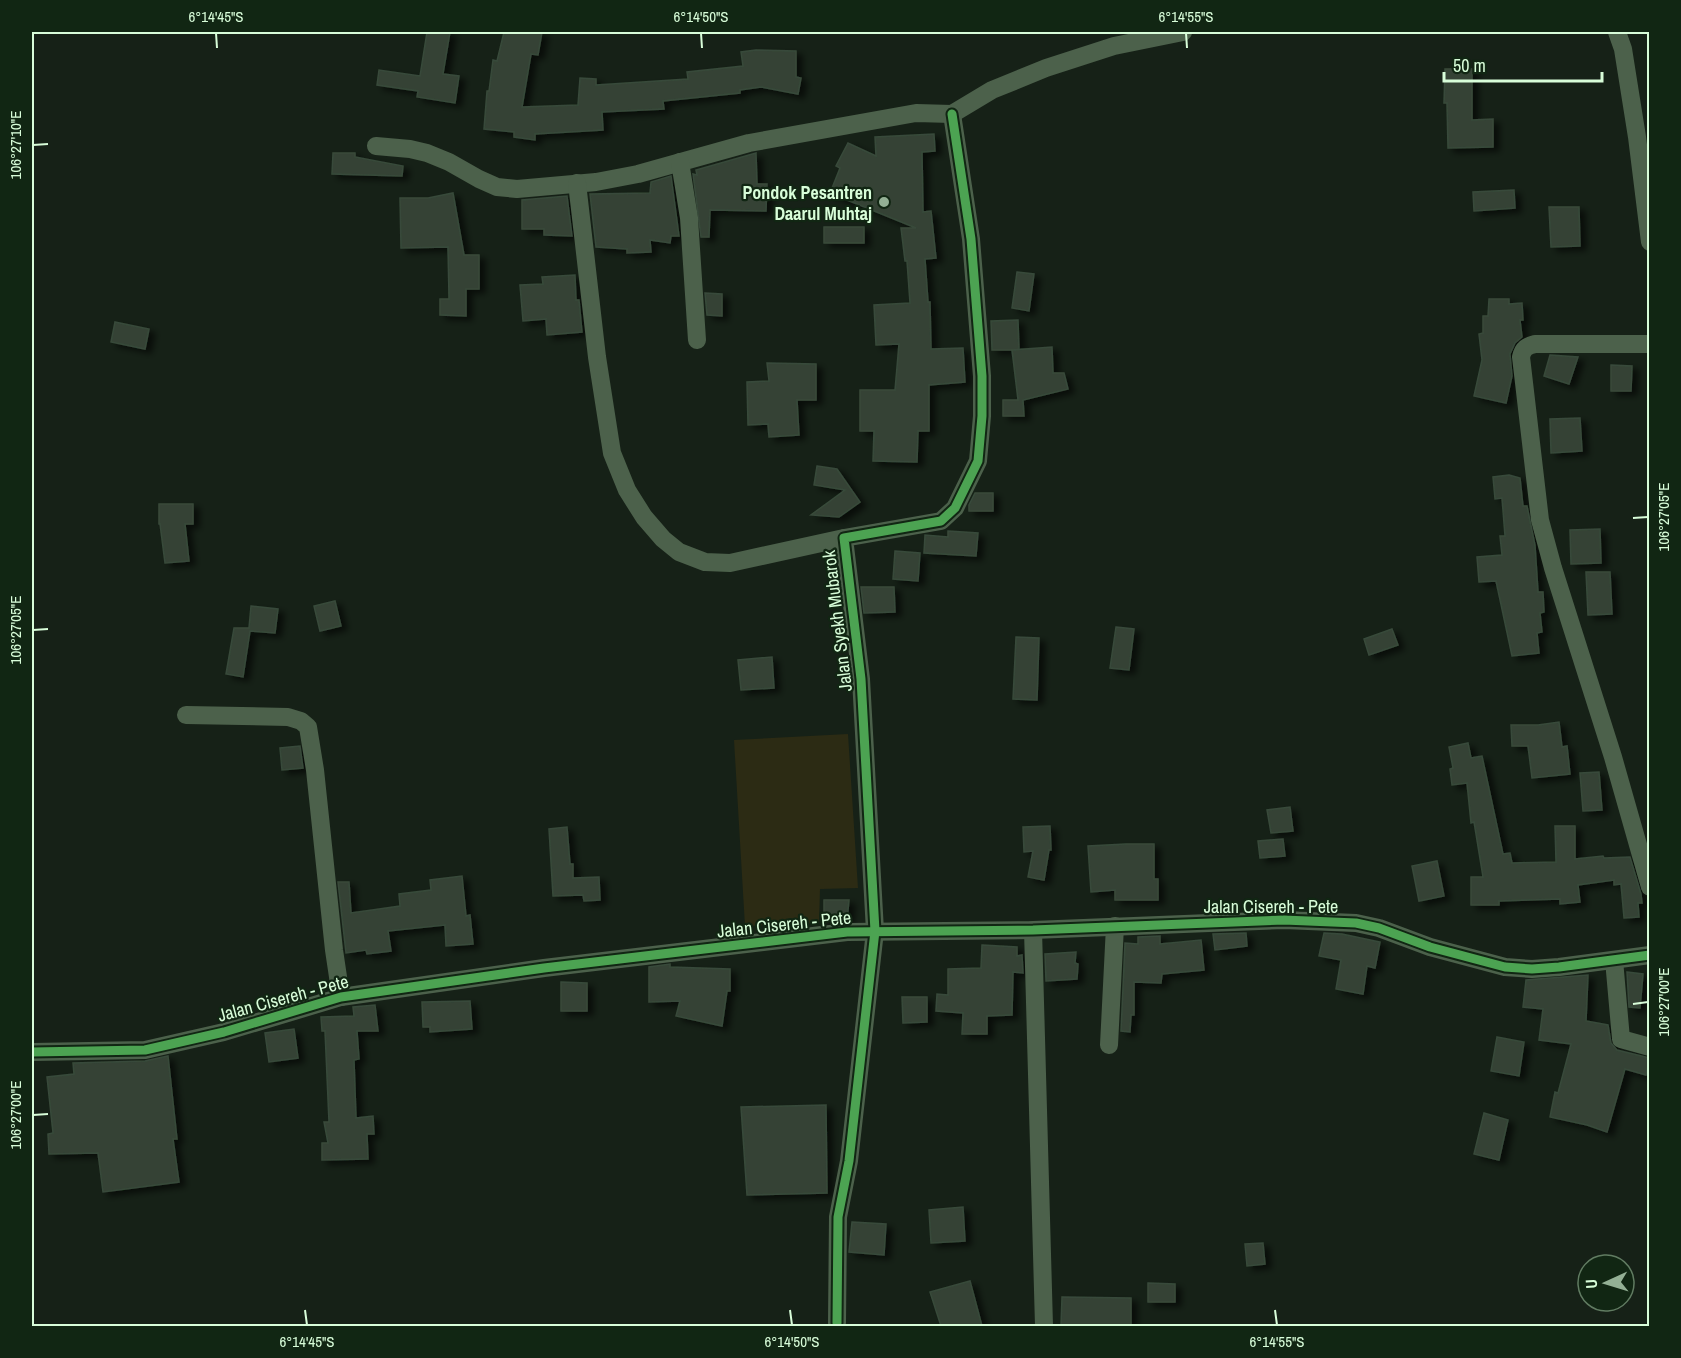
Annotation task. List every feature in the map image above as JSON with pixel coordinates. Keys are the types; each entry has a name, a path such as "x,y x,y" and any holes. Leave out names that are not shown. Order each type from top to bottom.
{"street":[{"path":"376,146 427,153 497,187 518,189 577,183 638,174 749,143 916,113 952,114 992,90 1113,39 1183,32"},
{"path":"1617,32 1623,49 1650,242"},
{"name":"Jalan Syekh Mubarok","path":"837,1323 838,1217 849,1161 875,931 861,679 844,538 941,521 955,508 978,461 982,416 982,376 971,239 952,114"},
{"path":"680,162 689,218 698,340"},
{"path":"577,183 597,357 612,453 627,490 644,517 663,539 679,552 705,562 730,563 844,538"},
{"path":"1650,344 1535,344 1527,346 1522,351 1521,357 1540,520 1650,888"},
{"path":"186,715 288,717 301,721 308,727 341,997"},
{"name":"Jalan Cisereh - Pete","path":"32,1052 145,1050 224,1032 341,997 544,968 847,932 1033,930 1284,920 1356,923 1379,928 1430,947 1505,967 1532,969 1650,955"},
{"path":"1108,1045 1115,926"},
{"path":"1033,930 1044,1326"},
{"path":"1614,960 1621,1039 1650,1047"}],"shaded area":[{"path":"848,734 858,888 820,889 819,923 745,926 734,740"}],"building":[{"path":"427,32 450,32 443,74 459,76 455,103 417,97 418,91 377,85 379,70 420,76"},
{"path":"504,32 542,32 538,55 531,54 522,107 578,105 580,78 596,79 596,85 688,79 687,72 743,66 741,52 756,50 796,51 796,77 801,78 798,94 761,87 740,90 740,93 663,101 664,109 602,112 603,130 535,134 535,140 514,137 514,132 484,129 487,91 489,91 493,60 497,61"},
{"path":"1445,69 1472,69 1472,120 1493,119 1493,147 1448,148 1447,103 1444,103"},
{"path":"934,134 935,151 922,152 923,212 931,211 936,258 925,259 928,302 930,302 931,349 963,348 965,382 929,385 929,431 918,431 917,462 873,461 874,431 860,431 860,390 895,390 899,344 876,345 874,305 910,303 907,261 905,261 901,228 916,228 830,193 840,168 836,166 848,143 876,156 875,137"},
{"path":"333,153 355,153 355,157 403,166 402,176 332,174"},
{"path":"756,153 757,184 767,184 766,211 710,210 709,237 701,237 693,174 697,175 696,170"},
{"path":"671,176 679,236 671,236 670,243 650,240 651,252 627,253 627,249 596,247 590,194 650,193 651,182"},
{"path":"1514,190 1515,208 1474,211 1473,192"},
{"path":"453,193 464,255 479,255 479,289 466,289 466,316 440,315 440,299 449,299 448,247 401,248 400,198 428,198"},
{"path":"567,196 572,236 544,235 544,229 522,229 522,200"},
{"path":"1549,207 1579,207 1580,246 1551,247"},
{"path":"824,227 864,227 864,243 824,243"},
{"path":"1017,272 1034,274 1029,311 1012,308"},
{"path":"575,275 576,300 579,300 582,332 547,335 546,319 523,321 520,285 543,284 542,277"},
{"path":"705,293 722,294 722,316 707,315"},
{"path":"1489,299 1509,299 1509,304 1522,303 1523,320 1520,320 1522,337 1515,343 1510,354 1512,376 1506,403 1474,396 1482,360 1479,334 1483,333 1483,316 1488,316"},
{"path":"1018,320 1019,350 992,350 991,321"},
{"path":"115,322 149,329 145,349 111,342"},
{"path":"1052,347 1053,373 1064,373 1068,389 1023,400 1024,416 1003,416 1003,400 1018,400 1012,350"},
{"path":"1550,355 1578,357 1569,384 1544,376"},
{"path":"767,363 816,364 816,400 797,400 799,435 769,437 768,424 748,425 747,382 769,381"},
{"path":"1611,365 1632,366 1631,391 1611,391"},
{"path":"1580,418 1582,451 1551,453 1550,419"},
{"path":"817,466 837,469 860,502 839,517 811,515 845,490 814,485"},
{"path":"1509,475 1520,478 1523,506 1527,506 1535,545 1538,592 1543,592 1544,612 1540,613 1542,632 1537,633 1539,653 1512,656 1496,581 1479,582 1477,557 1502,555 1500,536 1505,536 1502,498 1495,499 1493,477"},
{"path":"975,493 993,493 993,511 969,511 969,505"},
{"path":"159,504 193,504 193,524 185,524 189,561 165,563 159,524"},
{"path":"1600,529 1601,563 1571,564 1570,530"},
{"path":"948,531 978,533 976,556 924,553 925,535 948,537"},
{"path":"895,551 920,553 918,581 893,579"},
{"path":"1586,572 1610,572 1612,614 1588,615"},
{"path":"861,587 894,587 895,612 864,613"},
{"path":"335,601 341,626 320,631 314,606"},
{"path":"251,606 278,609 275,633 250,631 243,677 226,674 234,628 249,628"},
{"path":"1116,627 1134,629 1129,670 1110,668"},
{"path":"1392,629 1398,645 1369,655 1364,639"},
{"path":"1016,637 1039,638 1037,700 1013,699"},
{"path":"772,657 774,688 741,690 738,660"},
{"path":"1559,722 1562,747 1567,746 1570,774 1532,778 1528,746 1512,746 1511,725"},
{"path":"1468,743 1471,758 1482,756 1503,854 1510,853 1512,863 1556,862 1555,826 1575,826 1575,859 1603,856 1604,858 1630,857 1641,894 1642,903 1638,903 1639,917 1624,918 1621,884 1614,885 1614,880 1578,885 1580,902 1560,904 1560,899 1499,901 1499,905 1471,905 1471,877 1483,877 1474,822 1471,823 1467,783 1452,785 1450,769 1453,768 1449,747"},
{"path":"300,746 303,768 282,770 280,748"},
{"path":"1599,772 1602,810 1583,811 1580,773"},
{"path":"1290,807 1293,831 1271,833 1267,810"},
{"path":"1050,826 1051,850 1049,850 1044,880 1028,877 1033,851 1024,852 1023,827"},
{"path":"567,827 573,878 599,877 600,900 584,901 583,895 553,896 549,829"},
{"path":"1283,839 1285,856 1260,858 1258,841"},
{"path":"1154,844 1154,879 1158,879 1158,900 1115,900 1115,890 1091,892 1088,846"},
{"path":"1437,861 1444,896 1419,901 1412,866"},
{"path":"462,876 466,916 470,915 473,944 446,946 445,925 388,931 391,951 367,954 366,950 346,953 338,882 349,882 351,913 400,906 399,894 431,890 430,880"},
{"path":"824,900 849,900 847,921 824,921"},
{"path":"1246,933 1247,946 1215,950 1213,934"},
{"path":"1324,933 1342,934 1380,942 1375,968 1367,966 1363,994 1336,989 1341,960 1319,956"},
{"path":"1160,936 1160,944 1201,940 1204,970 1162,974 1161,983 1134,982 1134,1015 1131,1015 1130,1032 1121,1031 1125,943 1138,944 1138,937"},
{"path":"982,945 1017,947 1017,956 1022,955 1023,973 1013,972 1012,1015 987,1016 987,1034 962,1034 963,1013 936,1011 937,994 948,995 948,969 981,968"},
{"path":"1076,952 1077,979 1046,981 1045,954"},
{"path":"670,964 670,967 730,969 730,991 727,991 722,1026 676,1016 680,1001 649,1002 649,967"},
{"path":"1627,972 1643,974 1640,1008 1629,1007"},
{"path":"1588,975 1586,1021 1608,1025 1611,1043 1617,1050 1650,1058 1646,1075 1625,1069 1607,1132 1550,1117 1555,1092 1558,1093 1571,1044 1539,1040 1543,1009 1523,1007 1526,980"},
{"path":"561,982 587,983 587,1011 561,1011"},
{"path":"902,997 927,997 927,1022 903,1023"},
{"path":"470,1001 472,1029 430,1032 430,1027 423,1027 422,1002"},
{"path":"375,1005 378,1031 357,1031 359,1059 354,1060 356,1118 373,1116 374,1134 367,1134 368,1159 322,1160 322,1143 328,1143 324,1122 329,1122 325,1031 322,1031 321,1017 354,1016 353,1007"},
{"path":"294,1029 298,1058 269,1062 265,1033"},
{"path":"1497,1037 1524,1042 1519,1076 1491,1071"},
{"path":"168,1056 177,1139 173,1139 179,1182 103,1192 98,1153 49,1154 48,1134 53,1133 47,1077 74,1074 73,1063 145,1061"},
{"path":"826,1105 827,1193 747,1195 741,1107"},
{"path":"1484,1113 1508,1120 1499,1160 1474,1154"},
{"path":"963,1207 965,1241 931,1243 929,1210"},
{"path":"852,1222 886,1224 884,1255 849,1252"},
{"path":"1263,1243 1265,1264 1247,1266 1245,1244"},
{"path":"970,1281 982,1326 941,1326 930,1292"},
{"path":"1148,1283 1175,1284 1175,1302 1148,1302"},
{"path":"1062,1297 1131,1298 1131,1326 1061,1326"}],"cycle path":[{"path":"837,1323 838,1217 849,1161 875,931 861,679 844,538 941,521 955,508 978,461 982,416 982,376 971,239 952,114"},
{"path":"32,1052 145,1050 224,1032 341,997 544,968 847,932 1033,930 1284,920 1356,923 1379,928 1430,947 1505,967 1532,969 1559,967 1650,955"}],"place":[{"name":"Pondok Pesantren Daarul Muhtaj","path":"884,202"}]}
